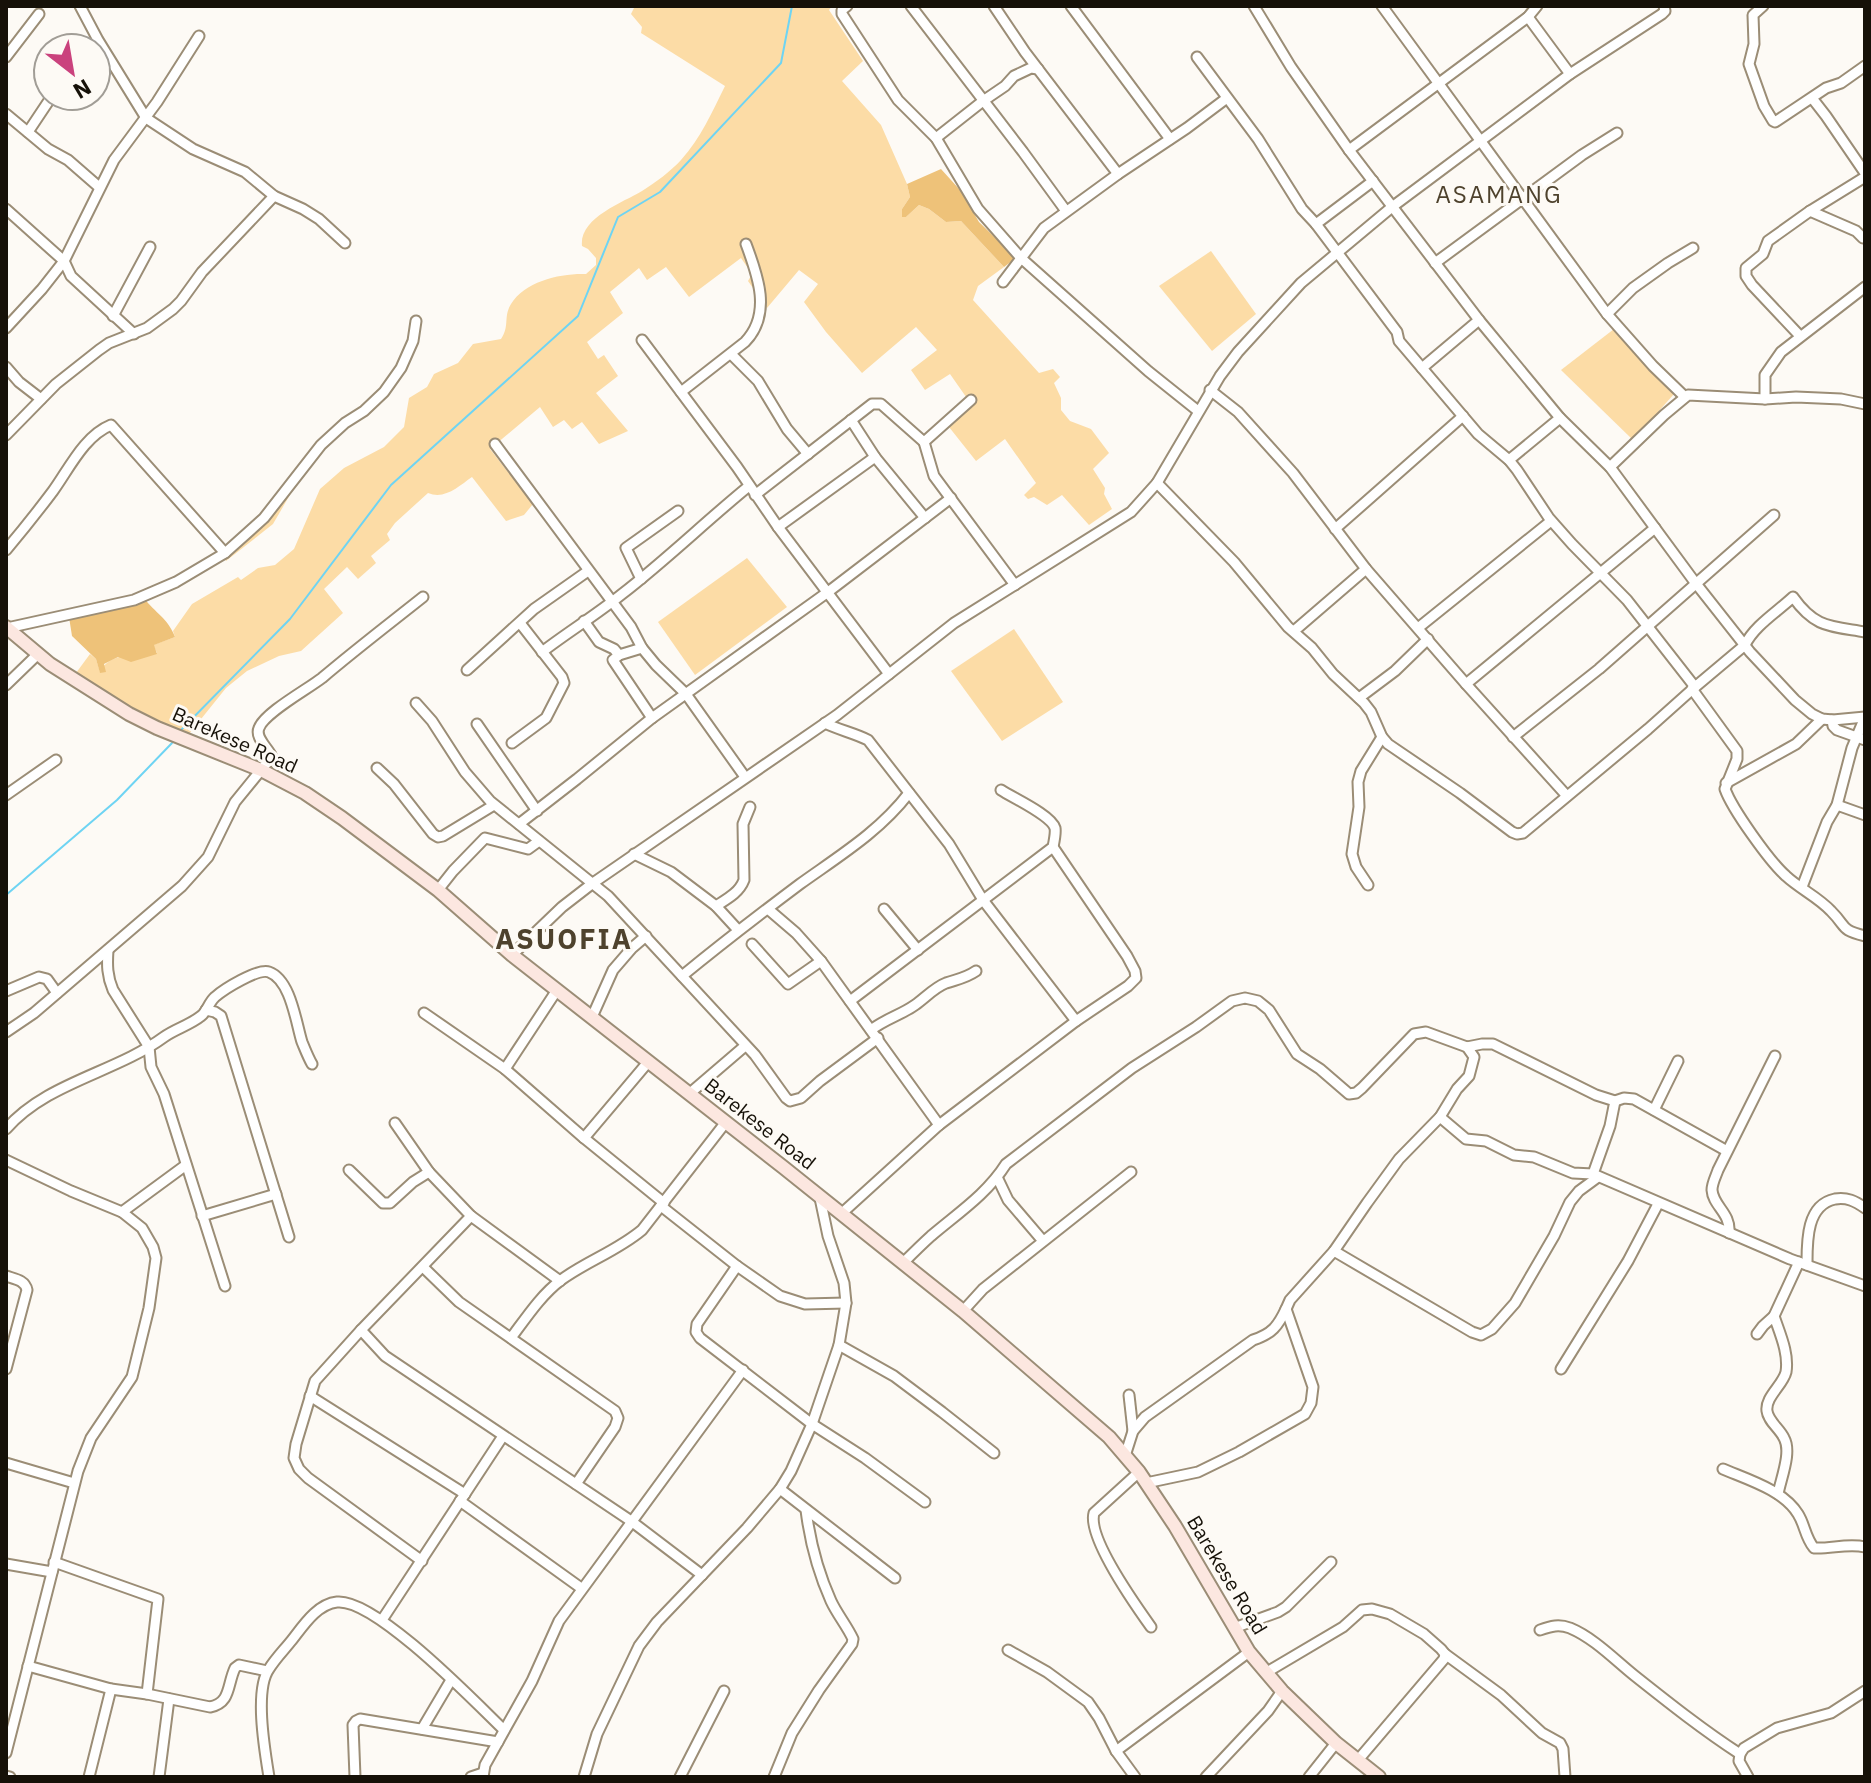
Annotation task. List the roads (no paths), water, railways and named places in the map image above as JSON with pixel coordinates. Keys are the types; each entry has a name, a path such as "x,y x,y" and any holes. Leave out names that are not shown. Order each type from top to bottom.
{"main road":[{"name":"Barekese Road","path":"6,628 77,682 129,714 261,770 332,811 438,890 512,955 963,1311 1109,1437 1175,1526 1249,1652 1282,1691 1336,1743 1379,1777"}],"street":[{"path":"80,6 94,32"},
{"path":"847,6 842,14 898,100 936,138 978,209 1021,258 1148,371 1198,411"},
{"path":"911,6 1066,211"},
{"path":"994,6 1118,174"},
{"path":"1071,6 1170,139"},
{"path":"1254,6 1291,67 1349,150 1435,263 1560,418 1610,467 1745,645 1795,700 1827,719 1837,730 1861,738"},
{"path":"1382,6 1607,314 1685,397"},
{"path":"1349,150 1528,17 1537,6"},
{"path":"512,955 562,907 593,883 825,723 954,623 1131,512 1157,483 1210,390 1238,352 1301,283 1392,207 1570,74 1662,14 1664,6"},
{"path":"1763,6 1753,15 1754,44 1749,64 1764,106 1775,122 1865,66"},
{"path":"6,57 39,14"},
{"path":"1528,17 1570,74"},
{"path":"6,328 64,261 114,160 174,78 199,36"},
{"path":"1197,57 1258,139 1302,209 1397,332 1399,341 1478,434 1509,460 1551,521 1627,600 1694,688 1737,751 1737,759 1726,783 1727,795 1771,860 1789,879 1830,910 1846,930 1865,936"},
{"path":"112,63 146,118 193,149 245,172 274,196 319,219 345,243"},
{"path":"936,138 1014,76 1031,68 1038,69"},
{"path":"1003,282 1044,228 1227,98"},
{"path":"1800,336 1752,285 1746,272 1751,263 1763,254 1768,241 1865,175 1812,98"},
{"path":"28,132 41,112"},
{"path":"6,114 99,187"},
{"path":"1435,263 1582,155 1617,133"},
{"path":"1316,224 1373,181"},
{"path":"6,435 56,384 99,350 147,328 181,301 202,272 274,196"},
{"path":"6,209 64,261 71,276 134,334"},
{"path":"1810,211 1856,231 1863,238"},
{"path":"681,392 753,333 760,315 759,290 755,267 746,244"},
{"path":"113,316 150,247"},
{"path":"1607,314 1633,288 1693,248"},
{"path":"1765,399 1767,370 1781,352 1865,287"},
{"path":"1422,368 1479,320"},
{"path":"6,628 134,600 176,582 225,553 264,518 321,445 384,392 401,368 413,341 416,321"},
{"path":"642,340 889,674"},
{"path":"731,354 758,381 787,429 808,454"},
{"path":"6,367 41,399"},
{"path":"1210,390 1238,412 1293,473 1366,569 1567,796"},
{"path":"1610,467 1685,397 1692,395 1841,399 1865,404"},
{"path":"924,442 971,400"},
{"path":"542,652 641,579 752,490 808,454 877,403 924,442 934,476 1015,585"},
{"path":"1335,529 1463,416"},
{"path":"1509,460 1560,418"},
{"path":"851,420 875,457 925,518"},
{"path":"6,550 95,434 111,425 225,553"},
{"path":"495,444 631,627 642,648 686,694 745,777"},
{"path":"778,527 875,457"},
{"path":"1157,483 1234,562 1284,623 1359,698 1371,712 1382,737 1395,750 1437,776 1517,834 1523,833 1745,645 1761,625 1793,597 1806,614 1818,622 1865,632"},
{"path":"519,824 652,718 828,592 951,498"},
{"path":"641,579 626,548 678,511"},
{"path":"1513,737 1649,627 1774,515"},
{"path":"1418,628 1551,521"},
{"path":"1466,684 1655,528"},
{"path":"1294,631 1366,569"},
{"path":"467,670 534,609 588,571"},
{"path":"6,1032 34,1013 182,886 208,857 235,802 270,759 271,755 258,731 260,724 423,597"},
{"path":"584,621 599,642 619,655"},
{"path":"512,743 546,718 564,683 520,623"},
{"path":"1359,698 1395,671 1428,639"},
{"path":"642,648 613,660 652,718"},
{"path":"6,685 38,654"},
{"path":"416,703 432,721 465,772 494,805 593,883 755,1055 790,1101 801,1098 875,1034 883,1021 915,1006 939,986 976,971"},
{"path":"1726,783 1796,744 1827,719 1865,717 1861,738 1852,748 1837,805 1827,822 1802,887"},
{"path":"825,723 868,740 949,844 983,900 1076,1021"},
{"path":"477,724 537,811"},
{"path":"1368,885 1356,867 1352,854 1359,807 1358,782 1361,771 1382,737"},
{"path":"6,795 56,760"},
{"path":"377,768 438,837 494,805"},
{"path":"850,1001 1053,847 1056,830 1053,824 1001,790"},
{"path":"682,976 738,930 873,833 909,793"},
{"path":"1837,805 1865,815"},
{"path":"716,906 735,893 744,880 743,824 750,807"},
{"path":"438,890 485,838 528,849 539,841"},
{"path":"841,1214 939,1125 1136,978 1135,971 1053,847"},
{"path":"634,854 671,872 716,906 738,930"},
{"path":"768,909 796,933 821,961 939,1125"},
{"path":"884,909 918,950"},
{"path":"592,1017 613,970 646,936"},
{"path":"752,944 788,984 821,961"},
{"path":"108,950 109,980 149,1047 151,1067 164,1094 225,1286"},
{"path":"6,1129 24,1111 47,1097 149,1047 203,1015 215,997 255,972 270,972 287,993 312,1064"},
{"path":"6,991 39,977 47,979 57,993"},
{"path":"505,1069 557,990"},
{"path":"903,1263 984,1192 1006,1164 1132,1068 1232,1001 1245,998 1258,1001 1269,1010 1297,1054 1349,1094 1362,1088 1414,1034 1426,1032 1467,1047 1493,1044 1596,1095 1615,1101 1634,1099 1727,1151"},
{"path":"206,1010 221,1016 289,1237"},
{"path":"424,1013 505,1069 737,1266 780,1296 793,1302 817,1305 846,1303"},
{"path":"689,1094 745,1046"},
{"path":"1125,1456 1133,1431 1145,1417 1253,1340 1266,1336 1280,1321 1290,1300 1334,1251 1399,1159 1440,1117 1469,1076 1474,1057 1467,1047"},
{"path":"1729,1233 1728,1219 1712,1194 1712,1185 1775,1056"},
{"path":"584,1138 649,1061"},
{"path":"1654,1110 1678,1061"},
{"path":"1334,1251 1481,1335 1492,1329 1515,1303 1570,1202 1596,1176 1615,1101"},
{"path":"1440,1117 1466,1139 1486,1141 1514,1155 1534,1157 1573,1173 1596,1176 1803,1264 1865,1286"},
{"path":"511,1338 560,1281 626,1243 642,1230 726,1122"},
{"path":"395,1123 429,1172 471,1216 560,1281"},
{"path":"6,1160 122,1212 142,1228 156,1258 149,1308 132,1377 91,1438 74,1483 6,1753"},
{"path":"122,1212 186,1165"},
{"path":"349,1170 387,1204 429,1172"},
{"path":"963,1311 983,1289 1131,1172"},
{"path":"997,1177 1008,1200 1043,1241"},
{"path":"202,1216 276,1194"},
{"path":"584,1777 597,1734 639,1646 657,1622 780,1489 812,1424 839,1345 846,1303 844,1283 828,1236 820,1198"},
{"path":"1757,1334 1774,1316 1803,1264 1811,1222 1821,1206 1837,1199 1849,1199 1865,1208"},
{"path":"1561,1369 1628,1261 1658,1204"},
{"path":"422,1561 308,1478 294,1458 315,1381 471,1216"},
{"path":"737,1266 697,1324 696,1332 700,1338 812,1424 925,1502"},
{"path":"423,1267 459,1302 615,1411 618,1418 615,1427 576,1484"},
{"path":"6,1276 21,1281 27,1290 6,1369"},
{"path":"1151,1627 1110,1563 1092,1521 1094,1513 1142,1478 1198,1472 1305,1414 1311,1403 1313,1387 1286,1309"},
{"path":"1774,1316 1785,1348 1786,1369 1766,1410 1788,1447 1778,1494"},
{"path":"361,1330 385,1356 631,1521 702,1575"},
{"path":"839,1345 894,1376 994,1453"},
{"path":"471,1777 483,1775 485,1765 532,1681 559,1621 581,1588 743,1370"},
{"path":"1129,1395 1133,1431"},
{"path":"310,1396 463,1498 581,1588"},
{"path":"382,1620 503,1436"},
{"path":"6,1463 74,1483"},
{"path":"1723,1469 1778,1494 1799,1515 1807,1539 1814,1548 1865,1547"},
{"path":"780,1489 895,1578"},
{"path":"774,1777 792,1733 853,1639 831,1601 819,1572 806,1510"},
{"path":"1234,1628 1286,1607 1331,1562"},
{"path":"6,1564 53,1567 158,1599 147,1694"},
{"path":"269,1777 262,1694 267,1671 311,1616 338,1601 349,1603 382,1620 433,1662 504,1730"},
{"path":"1267,1672 1343,1627 1362,1610 1372,1609 1390,1614 1424,1634 1445,1654 1501,1695 1542,1733 1560,1743 1565,1777"},
{"path":"1540,1630 1560,1625 1579,1633 1693,1723 1740,1754"},
{"path":"1008,1650 1047,1672 1088,1702 1135,1777"},
{"path":"1116,1751 1249,1652"},
{"path":"1358,1760 1417,1693 1445,1654"},
{"path":"28,1666 111,1689 210,1707 224,1701 235,1668 239,1665 267,1671"},
{"path":"422,1729 451,1680"},
{"path":"89,1777 111,1689"},
{"path":"680,1777 724,1691"},
{"path":"1206,1777 1268,1711 1282,1691"},
{"path":"1748,1777 1739,1761 1744,1748 1777,1728 1831,1713 1865,1691"},
{"path":"159,1777 169,1699"},
{"path":"355,1777 353,1725 360,1719 498,1742"},
{"path":"1309,1777 1336,1743"}],"waterway":[{"path":"181,730 290,619 391,485 578,316 618,217 660,192 781,63 792,6"},
{"path":"6,895 117,800 172,743"}],"district":[{"name":"ASAMANG","path":"1499,195"},
{"name":"ASUOFIA","path":"564,939"}]}
